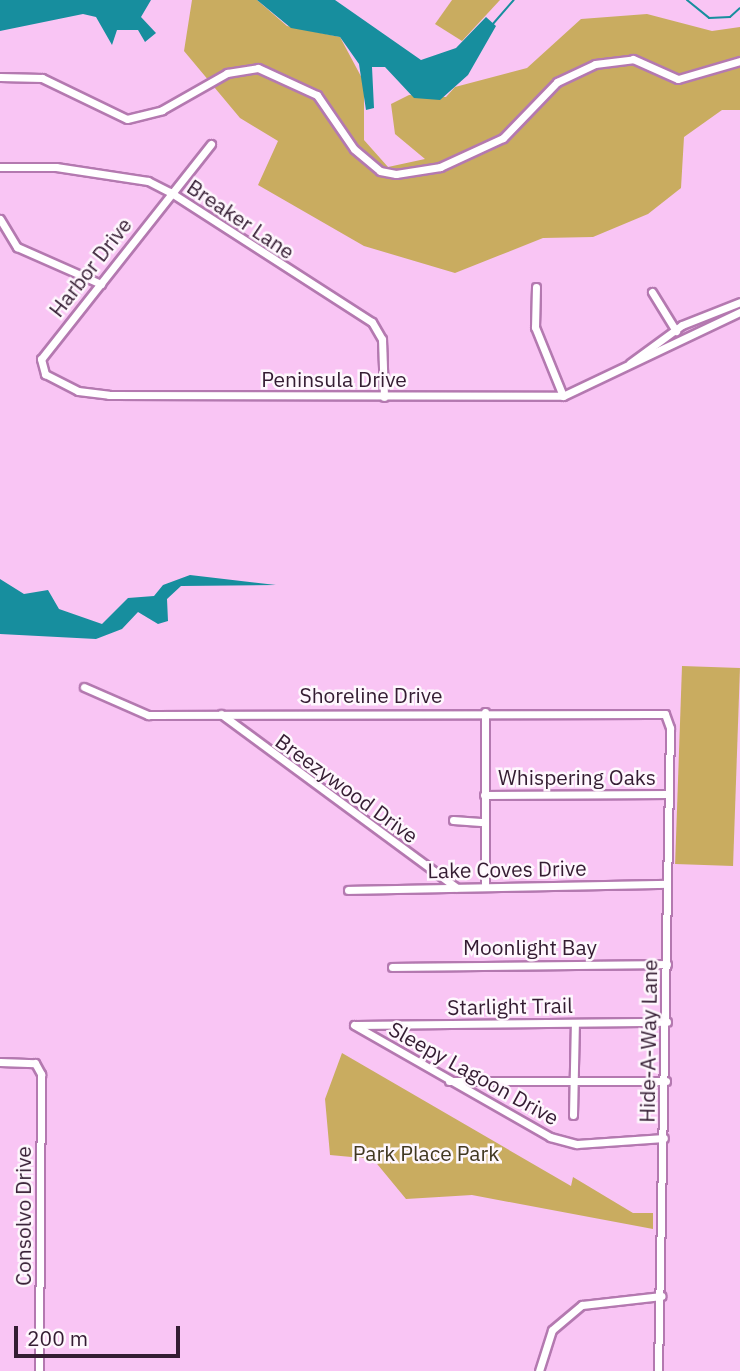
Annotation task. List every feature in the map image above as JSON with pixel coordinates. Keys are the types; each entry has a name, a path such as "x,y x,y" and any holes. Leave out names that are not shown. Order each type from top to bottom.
{"street":[{"path":"0,77 42,78 127,119 162,110 199,84 258,68 317,95 352,148 380,171 396,174 440,167 503,138 557,82 595,64 633,59 678,79 740,61"},
{"name":"Harbor Drive","path":"38,364 170,192 211,144"},
{"name":"Breaker Lane","path":"2,165 148,181 170,192 372,322 382,339 384,397"},
{"path":"0,219 17,247 100,284"},
{"path":"536,287 535,327 563,396"},
{"path":"652,292 681,337"},
{"name":"Peninsula Drive","path":"630,363 675,330 740,302"},
{"name":"Peninsula Drive","path":"38,364 88,394 563,396 681,337 740,312"},
{"name":"Shoreline Drive","path":"84,687 139,714 665,714"},
{"path":"485,712 485,885"},
{"name":"Breezywood Drive","path":"220,714 456,887"},
{"name":"Hide-A-Way Lane","path":"658,1371 667,1022 670,726 665,714"},
{"name":"Whispering Oaks","path":"484,795 669,794"},
{"path":"453,820 484,822"},
{"name":"Lake Coves Drive","path":"348,890 485,885 667,884"},
{"name":"Moonlight Bay","path":"392,967 667,964"},
{"name":"Starlight Trail","path":"354,1025 667,1022"},
{"path":"573,1115 575,1023"},
{"name":"Sleepy Lagoon Drive","path":"354,1025 550,1137 578,1144 664,1139"},
{"name":"Consolvo Drive","path":"0,1062 35,1063 41,1074 39,1371"},
{"path":"448,1081 666,1081"},
{"path":"539,1371 552,1330 566,1314 598,1299 661,1296"}],"green space":[{"path":"192,0 257,0 287,26 340,37 364,82 364,140 388,167 425,159 395,134 391,104 409,95 446,97 455,87 527,68 581,19 647,14 712,31 740,27 740,110 722,110 684,137 681,188 648,214 593,237 543,238 455,273 364,246 258,185 278,141 240,118 184,51"},
{"path":"452,0 500,0 462,41 435,24"},
{"path":"682,666 740,668 733,866 675,864"},
{"name":"Park Place Park","path":"342,1053 571,1186 573,1177 633,1213 653,1213 653,1229 472,1195 406,1199 373,1159 330,1155 325,1099"}],"shaded area":[{"path":"0,0 151,0 141,17 156,33 145,42 138,30 117,30 112,45 96,17 83,14 0,31"},
{"path":"257,0 335,0 421,60 456,48 486,17 496,26 468,75 440,100 414,98 385,67 372,67 374,108 366,110 359,64 340,37 291,28"},
{"path":"190,575 276,585 181,586 167,599 168,621 158,624 138,612 122,629 96,639 0,634 0,579 24,594 48,590 59,609 102,624 128,598 154,596 163,585"}],"waterway":[{"path":"492,25 514,0"},
{"path":"687,0 709,18 730,17 740,8"}]}
